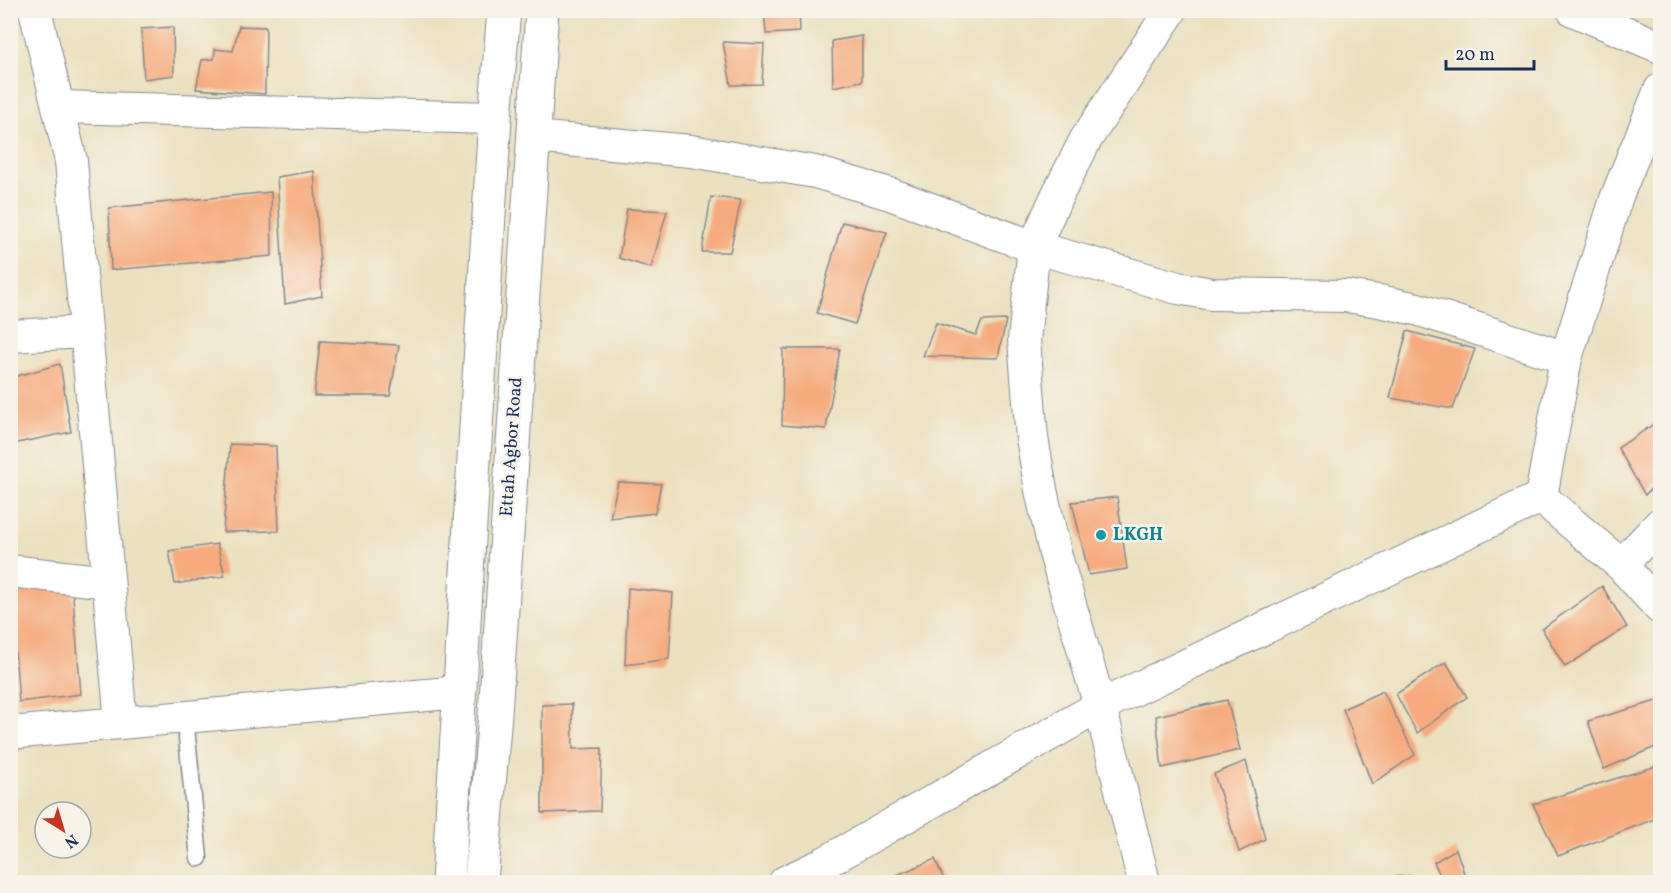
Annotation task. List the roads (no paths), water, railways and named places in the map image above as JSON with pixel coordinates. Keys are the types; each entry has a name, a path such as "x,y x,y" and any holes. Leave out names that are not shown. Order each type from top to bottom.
{"main road":[{"name":"Ettah Agbor Road","path":"448,882 495,118 504,10"},
{"name":"Ettah Agbor Road","path":"481,882 495,714 542,10"}],"street":[{"path":"35,10 71,161 121,723"},
{"path":"1144,882 1100,706 1055,553 1041,490 1032,438 1024,340 1034,247 1086,139 1171,10"},
{"path":"1574,10 1660,47"},
{"path":"1541,497 1566,358 1617,196 1660,90"},
{"path":"59,106 495,118"},
{"path":"533,136 691,151 815,172 890,194 1034,247 1168,285 1212,294 1346,296 1379,301 1417,309 1566,358"},
{"path":"10,336 86,332"},
{"path":"785,882 819,867 1100,706 1541,497"},
{"path":"1541,497 1621,565 1660,608"},
{"path":"1621,565 1660,524"},
{"path":"10,571 108,582"},
{"path":"10,734 460,692"}],"lane":[{"path":"185,717 199,858"}],"place":[{"name":"LKGH","path":"1101,535"}]}
